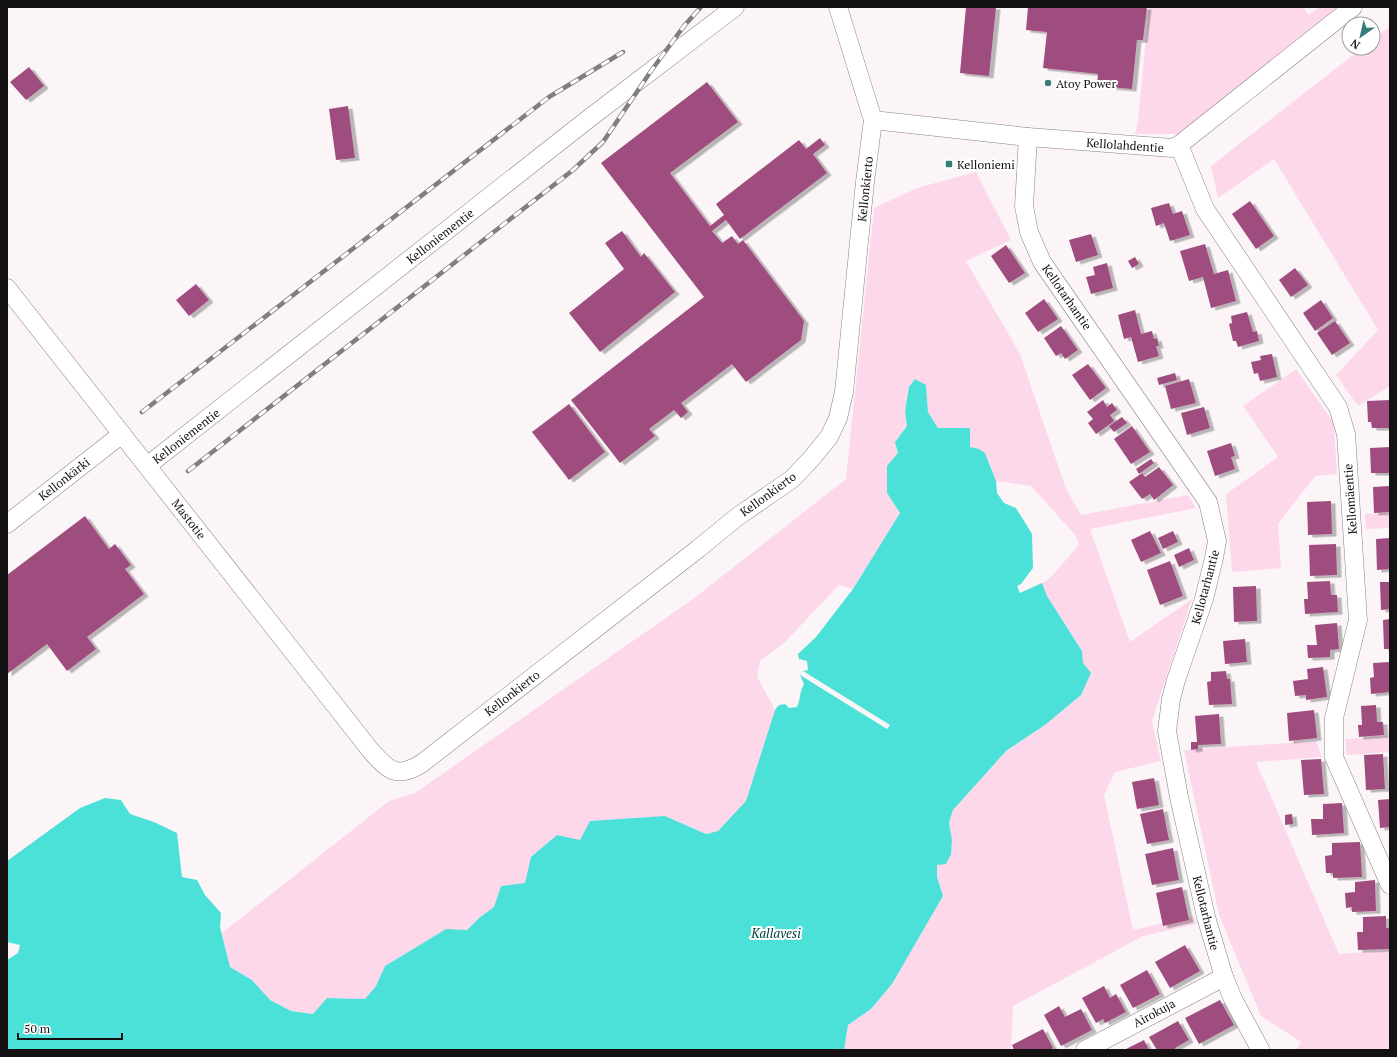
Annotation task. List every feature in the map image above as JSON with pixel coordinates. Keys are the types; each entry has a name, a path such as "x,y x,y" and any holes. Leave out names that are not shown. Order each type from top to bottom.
{"street":[{"name":"Kelloniementie","path":"147,466 580,125 735,7"},
{"name":"Kellonkierto","path":"371,751 390,769 399,773 411,770 421,764 737,517 792,479 829,437 838,418 844,392 865,182 873,120 838,7"},
{"name":"Kellolahdentie","path":"873,120 1028,137 1165,148 1179,145 1353,7"},
{"name":"Kellotarhantie","path":"1028,137 1024,206 1029,232 1042,262 1208,502 1213,520 1217,541 1214,558 1204,599 1176,680 1171,699 1167,731 1179,797 1206,917 1224,977 1233,999 1260,1049"},
{"name":"Kellomäentie","path":"1179,145 1205,209 1338,407 1346,434 1358,620 1334,718 1334,757 1390,885"},
{"name":"Mastotie","path":"7,288 371,751"},
{"name":"Kellonkärki","path":"7,524 122,434"},
{"name":"Airokuja","path":"1085,1050 1224,977"}],"shaded area":[{"path":"1149,7 1303,7 1309,15 1319,7 1341,7 1180,134 1135,134 1138,121"},
{"path":"1390,26 1390,386 1358,406 1336,375 1378,330 1274,159 1218,198 1211,166 1352,56 1381,56 1381,33"},
{"path":"976,172 1011,240 966,261 1020,354 1066,489 1081,515 1188,495 1196,508 1090,529 1130,642 1192,599 1152,721 1161,761 1115,772 1104,795 1133,930 1194,916 1196,924 1143,936 1013,1006 1011,1050 844,1050 848,1025 871,1009 892,984 943,896 937,877 937,865 952,840 949,823 953,810 1006,751 1045,725 1081,695 1082,651 1047,596 1042,583 1051,577 1079,545 1076,536 1031,486 996,481 988,459 985,455 977,449 970,447 970,428 938,428 928,412 926,385 909,387 905,411 907,426 895,442 898,453 887,493 900,513 853,589 839,585 785,642 760,661 757,676 775,710 746,801 718,831 706,834 665,816 580,840 531,857 525,884 501,886 494,907 479,918 467,930 446,929 385,966 376,986 365,999 327,998 313,1014 291,1011 270,1000 252,980 230,967 222,933 389,801 415,793 693,599 846,479 874,208 917,188"},
{"path":"1296,369 1334,423 1337,474 1315,476 1278,524 1281,568 1232,572 1226,494 1278,457 1243,406"},
{"path":"1390,513 1390,528 1366,529 1365,514"},
{"path":"1390,736 1390,752 1347,755 1345,739"},
{"path":"1316,741 1322,757 1256,762 1339,954 1390,950 1390,1050 1296,1050 1301,1042 1261,1016 1219,915 1184,750"}],"water":[{"name":"Kallavesi","path":"915,379 926,385 928,412 938,428 970,428 970,447 979,449 985,453 996,481 997,493 1004,503 1016,508 1032,534 1033,568 1021,584 1017,586 1020,593 1042,583 1047,596 1082,651 1083,663 1091,673 1081,695 1045,725 1006,751 953,810 949,823 952,840 951,854 946,864 937,865 937,877 943,896 892,984 871,1009 848,1025 844,1050 7,1050 7,960 18,953 20,945 7,942 7,861 80,808 105,798 121,800 130,814 154,822 177,833 182,877 197,880 205,895 221,913 220,927 230,967 252,980 270,1000 291,1011 313,1014 327,998 365,999 376,986 385,966 446,929 467,930 479,918 494,907 501,886 525,883 531,857 557,835 580,840 590,821 665,816 706,834 718,831 746,801 775,710 779,705 785,704 789,708 797,707 804,684 800,675 803,671 808,670 807,661 799,659 798,654 816,637 853,589 900,513 887,493 887,466 898,453 895,442 907,426 905,411 909,387"}],"pier":[{"path":"803,671 890,725 887,729 800,675"}],"building":[{"path":"966,7 996,7 989,76 960,73"},
{"path":"1028,7 1147,7 1143,40 1137,40 1132,89 1097,86 1098,74 1043,68 1047,32 1026,30"},
{"path":"29,67 44,86 26,100 10,82"},
{"path":"707,82 738,122 670,173 710,226 724,215 716,204 799,140 806,149 820,138 825,145 813,154 827,173 740,239 726,220 712,231 722,243 732,236 738,244 743,240 804,321 801,340 746,382 732,364 681,403 688,412 681,418 674,410 649,429 655,436 620,463 571,400 704,297 601,163"},
{"path":"348,106 355,158 336,160 329,109"},
{"path":"1250,201 1274,236 1256,249 1232,214"},
{"path":"1169,203 1173,214 1182,211 1190,235 1170,241 1164,223 1156,226 1151,208"},
{"path":"622,231 641,257 644,253 675,292 600,352 569,313 624,269 605,243"},
{"path":"1091,234 1098,255 1076,262 1069,240"},
{"path":"1205,244 1214,274 1228,270 1236,301 1211,308 1203,277 1189,281 1180,251"},
{"path":"1006,245 1025,273 1009,283 991,256"},
{"path":"1135,257 1139,264 1132,268 1128,261"},
{"path":"1107,263 1113,288 1091,294 1086,277 1095,275 1093,267"},
{"path":"1295,268 1308,285 1291,297 1279,280"},
{"path":"196,284 209,300 189,316 176,300"},
{"path":"1044,299 1058,319 1038,332 1025,313"},
{"path":"1321,300 1333,318 1315,331 1303,313"},
{"path":"1135,310 1141,334 1152,331 1154,339 1157,338 1159,346 1156,346 1159,356 1138,362 1131,337 1124,339 1118,315"},
{"path":"1247,312 1253,332 1257,331 1259,341 1238,347 1236,341 1233,341 1229,324 1232,323 1231,316"},
{"path":"1335,321 1350,343 1332,355 1317,333"},
{"path":"1061,326 1078,350 1065,359 1061,353 1056,356 1044,338"},
{"path":"1272,354 1277,377 1260,381 1258,373 1254,374 1251,362 1261,360 1260,356"},
{"path":"1088,364 1106,388 1090,400 1072,375"},
{"path":"1175,373 1177,380 1159,385 1157,378"},
{"path":"1189,379 1196,403 1171,409 1165,386"},
{"path":"1103,400 1107,407 1112,403 1117,410 1110,415 1114,421 1096,434 1088,423 1093,419 1087,412"},
{"path":"1390,400 1390,428 1372,428 1371,422 1368,422 1367,401"},
{"path":"569,404 605,452 569,480 532,432"},
{"path":"1204,407 1210,428 1187,435 1181,413"},
{"path":"1122,417 1127,423 1114,432 1109,426"},
{"path":"1132,426 1150,452 1131,464 1114,439"},
{"path":"1231,443 1235,456 1231,457 1235,469 1215,476 1207,451"},
{"path":"1390,447 1390,473 1371,473 1370,448"},
{"path":"1151,459 1154,463 1139,474 1136,469"},
{"path":"1159,467 1173,485 1154,500 1150,494 1142,499 1129,482 1142,473 1145,477"},
{"path":"1390,486 1390,512 1374,513 1373,487"},
{"path":"1331,501 1332,534 1308,535 1307,502"},
{"path":"85,516 109,549 115,544 131,565 125,569 144,594 87,637 96,649 67,671 47,644 7,674 7,575"},
{"path":"1150,531 1161,553 1141,562 1131,540"},
{"path":"1173,531 1178,542 1163,549 1158,538"},
{"path":"1390,538 1390,569 1377,570 1376,539"},
{"path":"1336,544 1337,575 1310,576 1309,545"},
{"path":"1189,548 1194,560 1179,567 1174,555"},
{"path":"1170,561 1183,596 1160,605 1147,570"},
{"path":"1330,581 1331,595 1337,595 1338,612 1305,614 1304,599 1308,599 1307,582"},
{"path":"1380,582 1390,582 1390,609 1381,610"},
{"path":"1256,586 1257,621 1234,622 1233,587"},
{"path":"1390,619 1390,649 1384,649 1383,620"},
{"path":"1337,623 1339,649 1330,650 1330,657 1308,658 1307,645 1317,645 1315,625"},
{"path":"1245,639 1247,662 1225,664 1223,641"},
{"path":"1390,662 1390,692 1371,694 1370,678 1374,677 1373,663"},
{"path":"1323,667 1327,697 1306,700 1306,695 1295,696 1293,681 1308,679 1307,669"},
{"path":"1226,671 1227,679 1230,679 1232,704 1209,705 1207,682 1211,681 1211,672"},
{"path":"1376,705 1377,722 1383,722 1384,735 1359,737 1358,725 1362,725 1361,706"},
{"path":"1314,710 1317,738 1289,741 1287,713"},
{"path":"1219,714 1221,744 1198,745 1198,749 1191,750 1191,742 1197,742 1195,716"},
{"path":"1383,754 1385,789 1366,790 1364,755"},
{"path":"1321,759 1324,794 1304,795 1301,760"},
{"path":"1154,778 1159,805 1137,809 1132,782"},
{"path":"1390,799 1390,827 1380,828 1378,800"},
{"path":"1342,803 1344,833 1312,835 1311,819 1323,819 1323,804"},
{"path":"1163,809 1169,840 1147,844 1140,814"},
{"path":"1292,814 1293,824 1285,825 1285,815"},
{"path":"1360,842 1362,877 1333,878 1333,873 1326,873 1325,856 1332,855 1332,843"},
{"path":"1173,848 1179,880 1152,885 1145,854"},
{"path":"1375,880 1376,911 1352,912 1352,907 1346,908 1345,893 1355,892 1355,882"},
{"path":"1182,887 1189,920 1163,926 1156,893"},
{"path":"1386,916 1386,928 1389,928 1390,949 1358,950 1357,932 1363,932 1363,917"},
{"path":"1185,945 1200,971 1170,988 1155,962"},
{"path":"1147,970 1160,994 1133,1008 1120,985"},
{"path":"1104,986 1110,998 1116,994 1126,1012 1105,1023 1103,1019 1096,1023 1082,998"},
{"path":"1220,1000 1234,1025 1199,1044 1185,1018"},
{"path":"1059,1006 1065,1017 1081,1009 1092,1030 1061,1046 1044,1015"},
{"path":"1178,1021 1189,1040 1175,1048 1176,1050 1157,1050 1149,1037"},
{"path":"1043,1029 1053,1048 1050,1050 1014,1050 1012,1045"},
{"path":"1144,1040 1149,1050 1124,1050"}],"railway":[{"path":"188,471 573,170 603,142 651,71 684,26 701,7"},
{"path":"142,412 549,97 623,52"}],"place":[{"name":"Atoy Power","path":"1048,83"},
{"name":"Kelloniemi","path":"949,164"}]}
